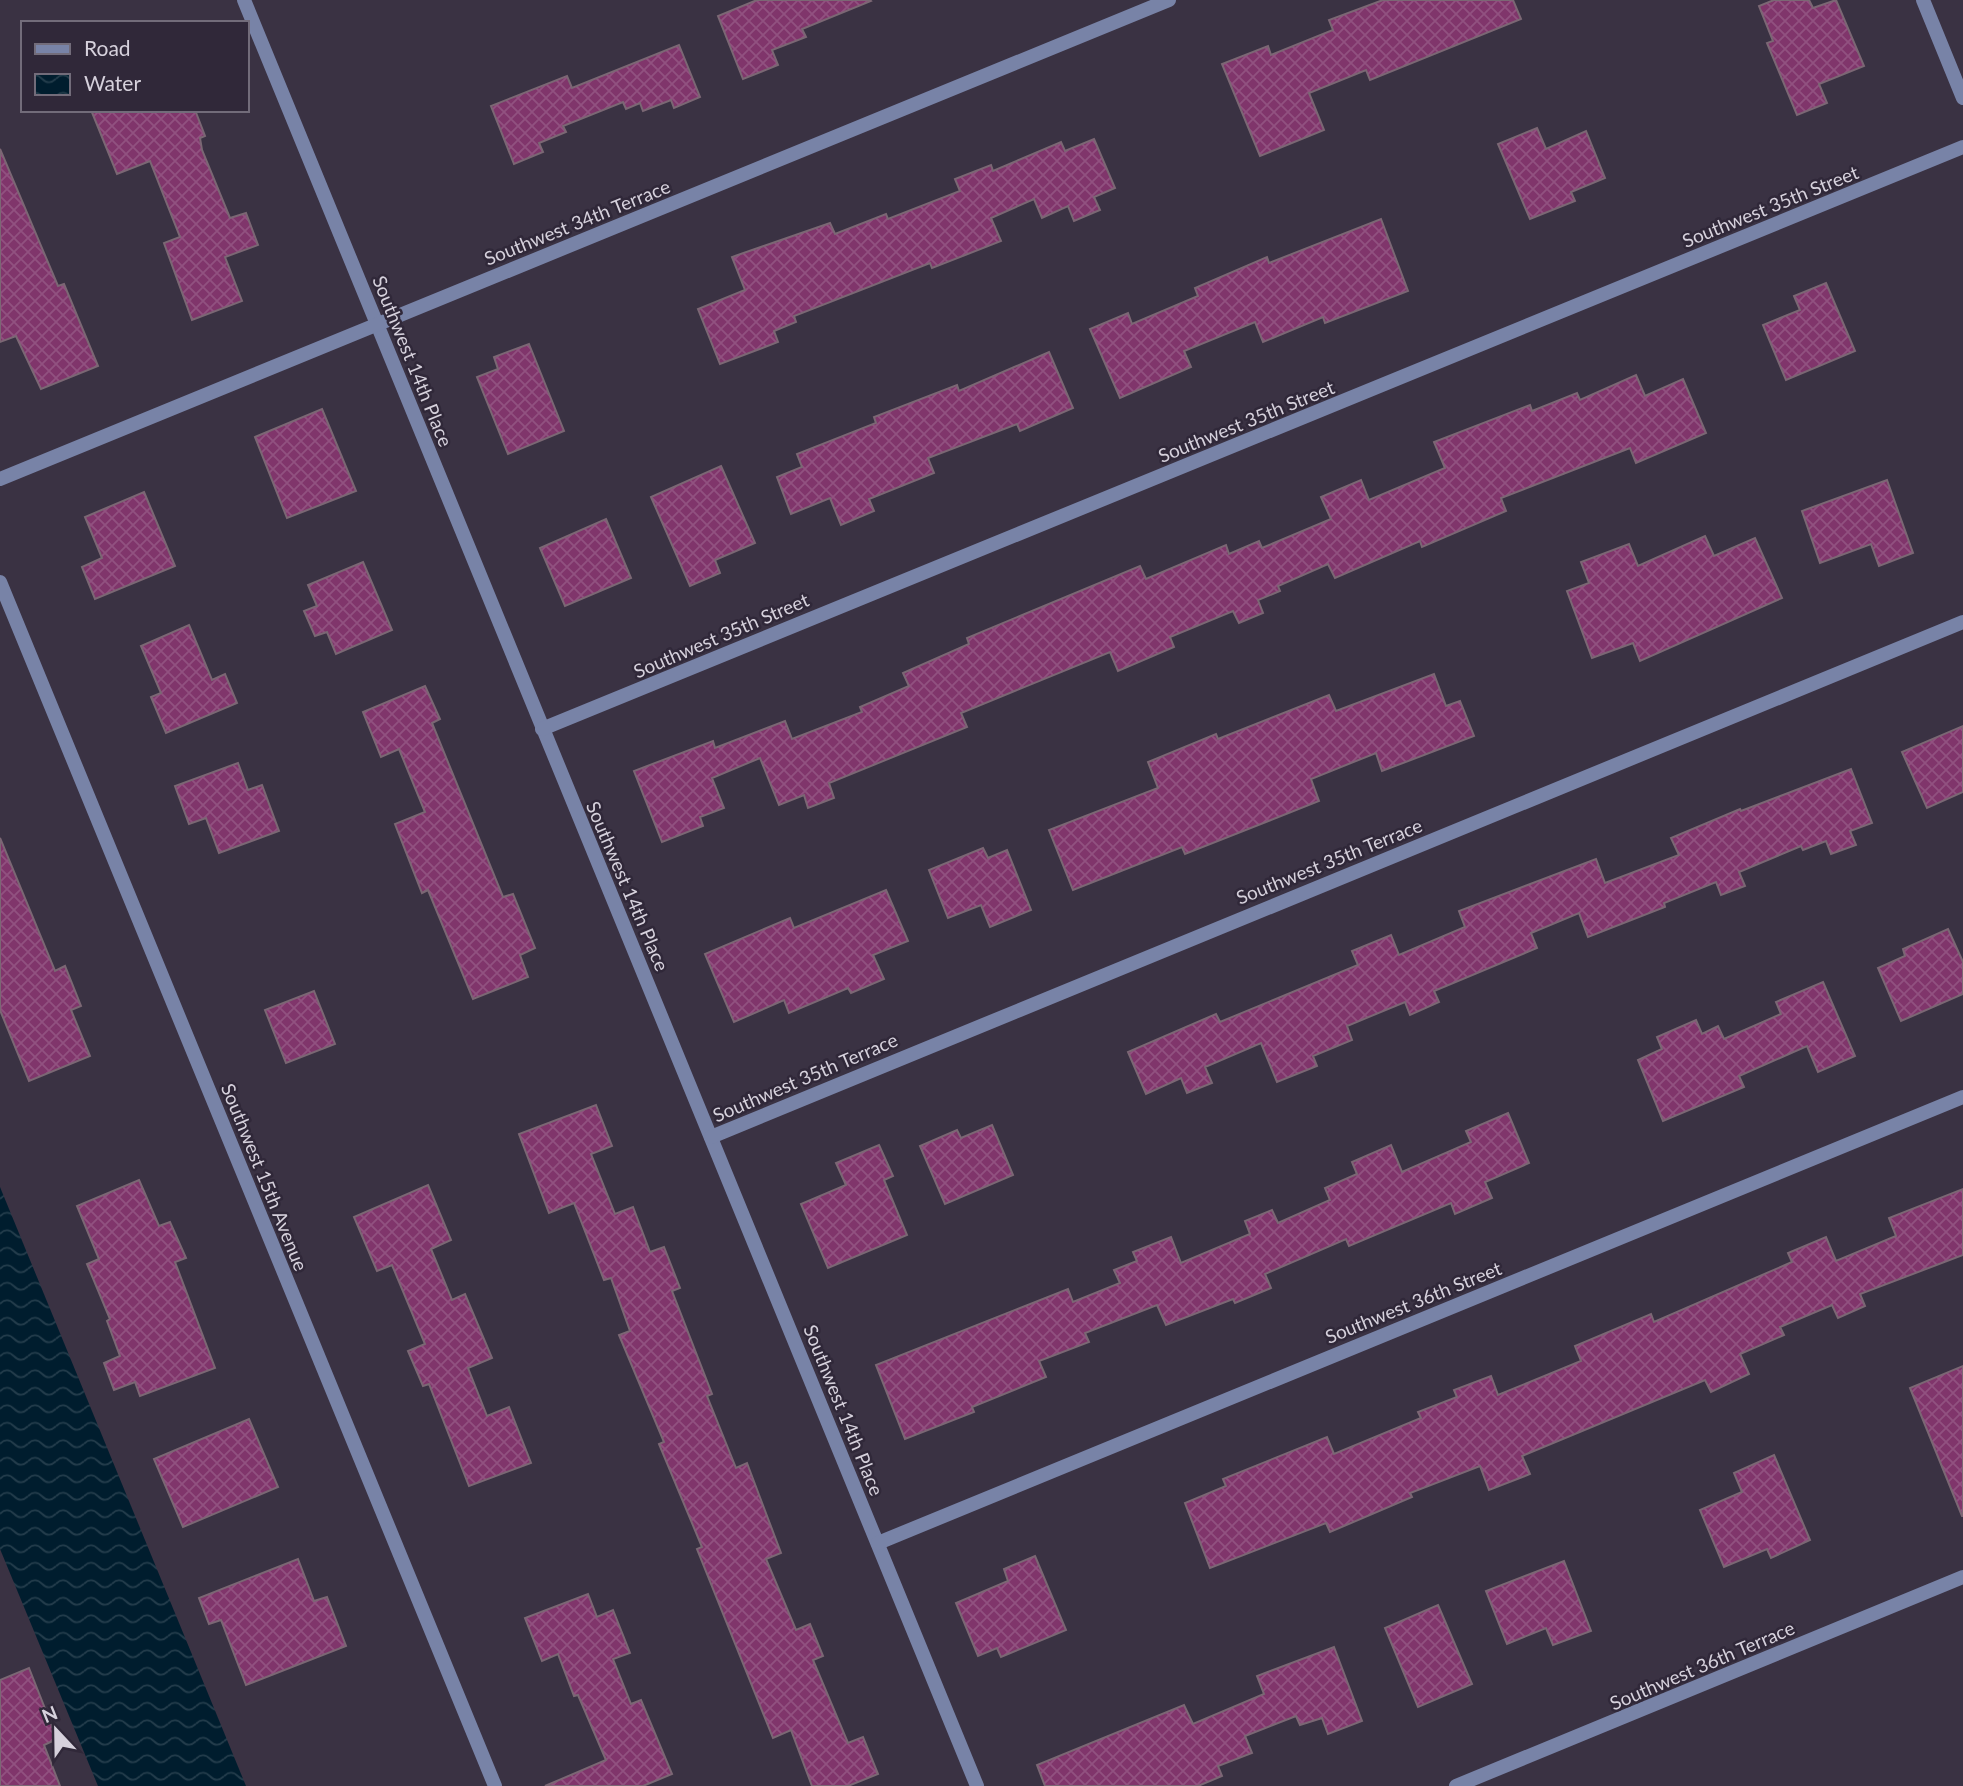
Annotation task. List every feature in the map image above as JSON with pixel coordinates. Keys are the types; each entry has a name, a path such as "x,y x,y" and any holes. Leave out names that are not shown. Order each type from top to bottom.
{"street":[{"name":"Southwest 14th Place","path":"244,0 977,1786"},
{"name":"Southwest 34th Terrace","path":"0,479 1169,0"},
{"path":"1923,0 1963,98"},
{"name":"Southwest 35th Street","path":"542,729 1963,147"},
{"name":"Southwest 15th Avenue","path":"0,582 495,1786"},
{"name":"Southwest 35th Terrace","path":"711,1137 1963,622"},
{"name":"Southwest 36th Street","path":"878,1543 1963,1097"},
{"name":"Southwest 36th Terrace","path":"1456,1786 1963,1577"}],"water":[{"path":"0,1187 246,1786 98,1786 0,1549"}],"building":[{"path":"757,0 871,1 802,29 806,37 772,50 778,65 743,79 718,16"},
{"path":"1383,0 1513,0 1521,19 1370,80 1366,70 1309,93 1324,130 1260,156 1222,64 1268,46 1271,55 1333,30 1329,20"},
{"path":"1774,0 1809,0 1813,8 1836,0 1864,66 1819,84 1827,103 1797,115 1767,43 1773,41 1759,6"},
{"path":"679,45 700,97 674,108 671,100 643,111 640,103 626,109 623,102 563,126 566,132 539,143 543,152 514,164 491,106 567,76 572,88"},
{"path":"92,112 196,112 205,136 200,138 202,150 230,218 246,213 258,245 225,257 242,301 192,320 164,243 180,237 150,161 117,174"},
{"path":"1537,128 1546,149 1586,131 1605,178 1571,192 1575,201 1530,219 1498,144"},
{"path":"1094,139 1115,188 1094,197 1100,210 1074,221 1068,206 1042,218 1034,199 991,218 1001,241 932,268 930,263 794,316 796,322 774,331 778,342 720,364 698,309 745,290 732,257 830,223 835,234 886,214 888,219 960,191 955,179 991,165 993,171 1061,142 1065,151"},
{"path":"0,149 58,286 64,284 98,366 41,389 16,336 0,342"},
{"path":"1381,219 1408,291 1325,323 1323,317 1263,342 1255,322 1184,351 1191,367 1120,398 1090,329 1128,313 1132,324 1198,296 1195,288 1267,257 1269,263"},
{"path":"1826,283 1855,351 1786,380 1763,325 1800,310 1794,296"},
{"path":"529,344 564,431 508,454 477,377 498,369 494,357"},
{"path":"1049,352 1073,408 1020,431 1017,424 928,458 934,473 869,499 874,511 841,525 830,498 791,514 777,477 802,467 797,454 876,423 874,417 957,385 959,391"},
{"path":"1636,375 1645,396 1683,379 1706,433 1636,463 1630,448 1501,498 1506,511 1422,547 1420,541 1335,578 1328,564 1278,586 1280,591 1258,600 1263,613 1239,623 1233,611 1170,637 1174,647 1118,671 1110,652 961,713 967,727 829,783 834,798 808,808 804,795 779,805 760,758 712,778 724,808 700,817 703,826 662,842 634,771 713,741 715,748 785,721 792,739 862,712 860,707 909,686 903,673 969,644 967,638 1140,566 1146,579 1226,545 1229,554 1259,541 1262,548 1331,519 1321,497 1361,480 1369,500 1445,468 1434,442 1530,405 1532,411 1577,393 1580,400"},
{"path":"322,409 356,491 287,518 255,437"},
{"path":"721,466 755,543 715,560 720,573 690,586 651,497"},
{"path":"1887,480 1913,553 1879,566 1871,544 1820,563 1802,511"},
{"path":"144,492 175,566 95,599 82,567 102,558 85,517"},
{"path":"606,519 631,578 565,606 540,548"},
{"path":"1705,536 1714,556 1755,538 1782,598 1640,661 1633,643 1592,658 1567,591 1589,583 1581,562 1629,544 1638,566"},
{"path":"363,562 392,630 336,654 327,632 315,636 304,611 317,606 308,585"},
{"path":"189,625 212,680 225,674 237,703 166,733 151,697 161,693 141,646"},
{"path":"1434,674 1446,706 1460,701 1474,736 1382,771 1376,753 1311,779 1319,801 1185,854 1182,847 1073,890 1049,830 1158,788 1148,762 1216,734 1218,739 1329,695 1336,711"},
{"path":"425,686 440,719 432,723 503,897 513,894 535,948 520,955 528,977 473,999 428,890 422,893 395,824 425,812 399,749 381,757 363,712"},
{"path":"1963,726 1963,792 1927,808 1902,752"},
{"path":"238,763 248,790 262,785 279,831 219,853 206,818 189,824 175,786"},
{"path":"1851,769 1872,823 1850,831 1856,845 1831,854 1826,841 1803,850 1801,846 1739,872 1745,886 1721,895 1716,882 1664,903 1665,907 1588,937 1579,913 1531,933 1537,948 1434,991 1439,1002 1410,1015 1405,1002 1347,1026 1352,1040 1313,1056 1317,1066 1277,1082 1261,1043 1205,1067 1212,1083 1187,1093 1181,1078 1146,1094 1128,1052 1216,1014 1220,1022 1358,965 1352,951 1391,935 1399,955 1465,927 1459,911 1596,859 1605,883 1679,855 1671,838 1740,809 1741,811"},
{"path":"0,838 55,971 65,966 81,1006 71,1010 90,1056 29,1081 0,1010"},
{"path":"983,848 988,858 1007,850 1031,910 990,927 981,905 948,918 929,870"},
{"path":"886,890 908,941 873,955 884,979 851,993 848,988 789,1013 784,1000 734,1022 705,954 790,918 794,928"},
{"path":"1948,929 1963,962 1963,994 1901,1021 1878,968 1905,956 1903,949"},
{"path":"1823,982 1855,1056 1818,1072 1807,1046 1739,1076 1744,1087 1663,1121 1638,1060 1662,1049 1657,1037 1696,1020 1702,1034 1718,1026 1724,1039 1781,1014 1776,1002"},
{"path":"314,991 335,1044 286,1063 265,1010"},
{"path":"596,1105 612,1146 591,1154 615,1214 633,1207 650,1252 664,1247 680,1288 672,1291 712,1394 707,1396 736,1468 747,1463 781,1553 766,1559 796,1630 810,1624 823,1656 813,1660 848,1743 863,1737 878,1774 848,1786 812,1786 791,1730 773,1738 697,1549 702,1547 659,1444 664,1442 619,1335 630,1331 611,1278 604,1280 574,1203 549,1213 519,1134"},
{"path":"1508,1113 1529,1163 1485,1182 1492,1198 1455,1214 1451,1203 1349,1246 1346,1239 1265,1274 1271,1288 1235,1303 1233,1299 1166,1325 1157,1305 1085,1333 1089,1342 1039,1361 1046,1377 972,1407 974,1412 905,1439 876,1365 1068,1289 1073,1302 1120,1283 1114,1270 1137,1261 1133,1252 1171,1237 1181,1263 1250,1234 1245,1221 1272,1210 1278,1223 1330,1200 1325,1188 1357,1174 1352,1162 1391,1145 1402,1172 1471,1142 1466,1131"},
{"path":"992,1125 1013,1175 945,1204 920,1146 957,1130 961,1138"},
{"path":"879,1145 893,1176 884,1180 907,1235 828,1268 801,1204 846,1185 836,1163"},
{"path":"139,1180 159,1226 170,1222 186,1258 175,1262 215,1368 140,1396 135,1382 114,1390 104,1363 120,1356 107,1321 110,1319 87,1264 99,1259 77,1206"},
{"path":"428,1185 451,1240 431,1249 452,1300 465,1294 492,1358 468,1368 487,1416 509,1407 531,1463 469,1486 429,1384 423,1386 408,1351 425,1344 392,1265 377,1271 354,1217"},
{"path":"1963,1189 1963,1255 1860,1294 1865,1306 1838,1318 1832,1305 1780,1327 1784,1335 1740,1354 1749,1374 1711,1392 1705,1380 1522,1456 1530,1474 1489,1490 1480,1466 1410,1493 1412,1497 1330,1532 1326,1523 1210,1568 1185,1503 1226,1486 1223,1479 1327,1437 1334,1454 1421,1418 1418,1412 1457,1397 1454,1390 1491,1376 1498,1395 1581,1361 1575,1346 1651,1314 1654,1322 1792,1262 1788,1253 1826,1237 1836,1261 1896,1236 1889,1218"},
{"path":"1963,1366 1963,1516 1962,1516 1910,1388"},
{"path":"249,1419 278,1487 183,1527 154,1459"},
{"path":"1774,1455 1810,1540 1771,1558 1767,1549 1724,1567 1700,1510 1742,1492 1734,1473"},
{"path":"1035,1556 1066,1630 1001,1657 997,1648 978,1656 956,1603 1008,1581 1004,1569"},
{"path":"298,1559 314,1601 327,1597 346,1646 246,1685 221,1620 209,1624 199,1598"},
{"path":"1564,1561 1591,1631 1553,1645 1546,1628 1507,1644 1486,1591"},
{"path":"588,1594 597,1617 613,1610 630,1653 613,1659 631,1704 641,1700 672,1774 643,1786 545,1786 606,1760 578,1695 574,1696 558,1654 542,1661 525,1618"},
{"path":"1438,1605 1472,1684 1418,1707 1385,1628"},
{"path":"1334,1647 1362,1721 1328,1734 1322,1718 1300,1725 1296,1716 1245,1736 1252,1753 1218,1766 1222,1776 1198,1786 1045,1786 1037,1765 1184,1705 1193,1724 1264,1694 1257,1676"},
{"path":"29,1668 57,1739 44,1745 60,1786 0,1786 0,1680"}]}
